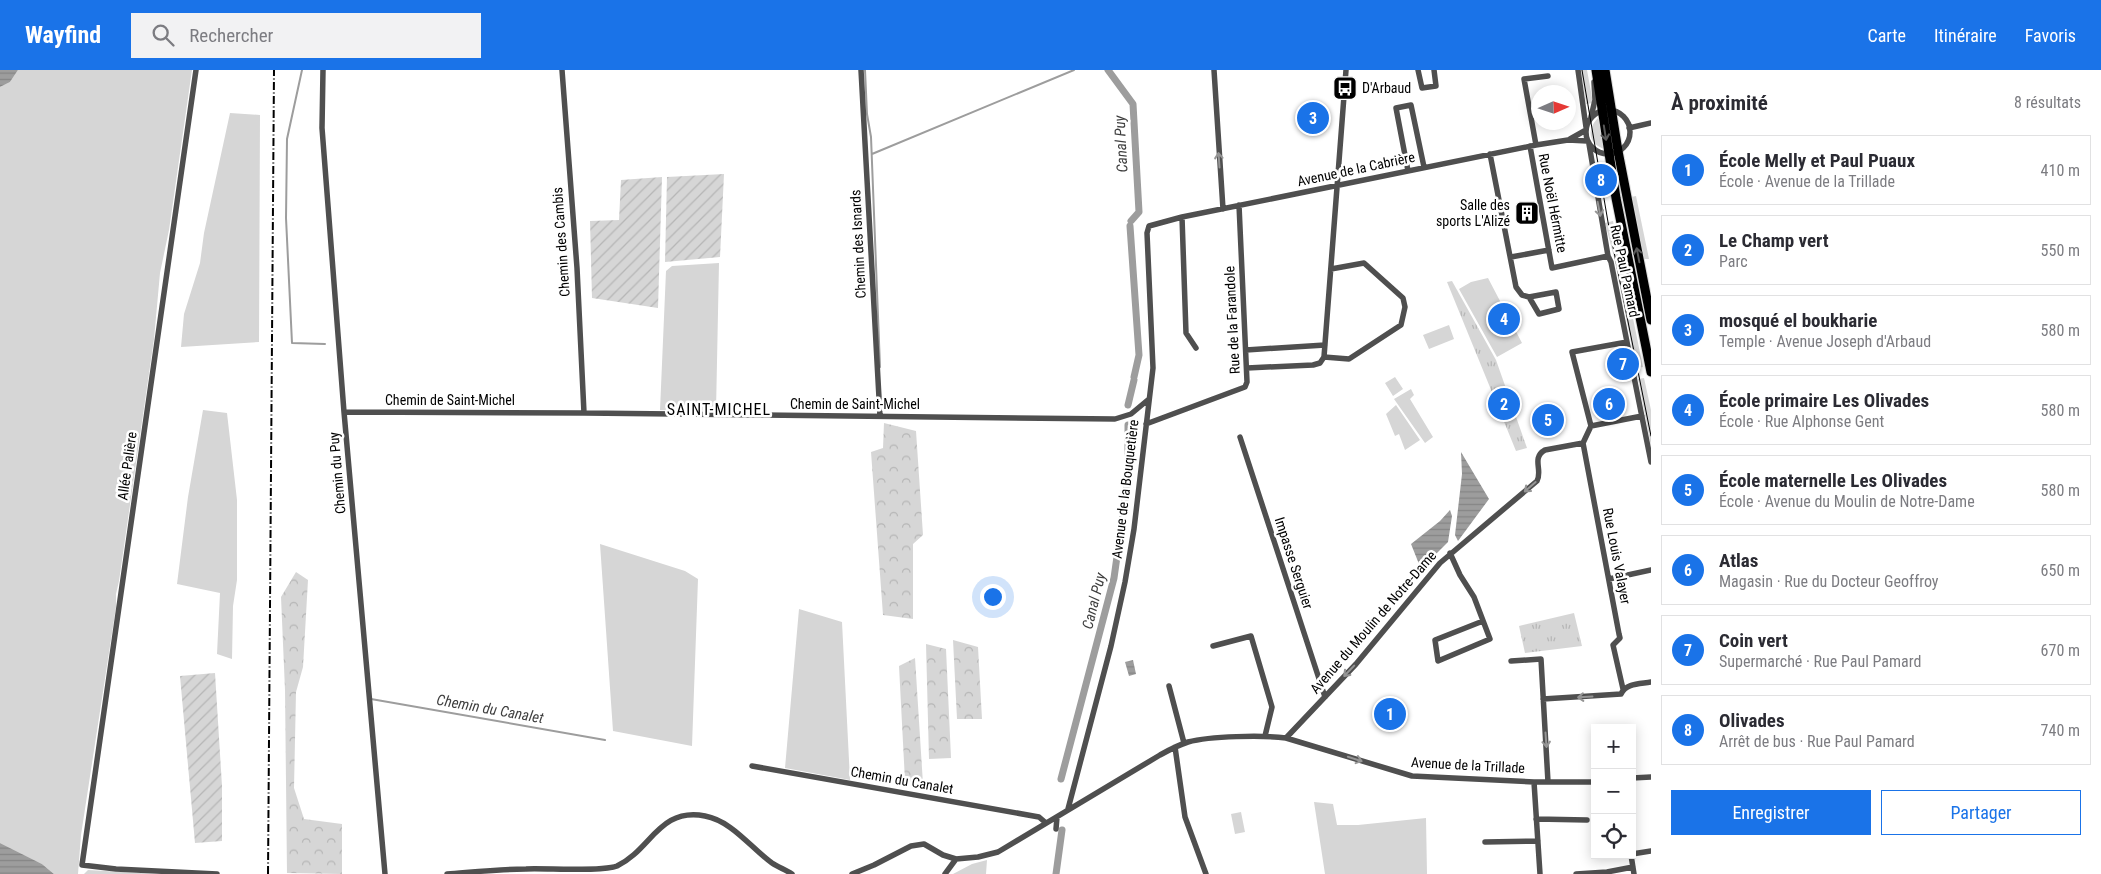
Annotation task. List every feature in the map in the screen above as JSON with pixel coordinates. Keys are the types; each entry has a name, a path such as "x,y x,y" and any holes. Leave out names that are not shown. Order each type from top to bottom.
{"main road":[{"path":"1595,70 1607,111"},
{"path":"1605,70 1607,111 1613,152 1651,372"},
{"path":"1613,152 1651,320"}],"street":[{"name":"Allée Palière","path":"196,70 82,865 116,869 217,874"},
{"name":"Chemin du Puy","path":"323,70 322,128 344,412 385,874"},
{"name":"Chemin des Cambis","path":"562,70 577,268 584,413"},
{"name":"Chemin des Isnards","path":"861,70 880,416"},
{"path":"1214,70 1223,209"},
{"path":"1247,368 1313,365 1320,363 1324,357 1346,70"},
{"path":"1418,70 1422,88 1436,86 1434,70"},
{"name":"Rue Paul Pamard","path":"1578,70 1588,142 1608,256 1651,462"},
{"path":"1586,128 1591,118 1595,100 1595,70"},
{"name":"Rue Noël Hérmitte","path":"1548,76 1524,79 1552,268 1608,256"},
{"path":"1408,171 1396,108 1411,105 1424,168"},
{"path":"1588,142 1596,151 1613,152 1628,140 1629,128 1625,118 1607,111 1591,118"},
{"path":"1629,128 1651,123"},
{"name":"Avenue de la Cabrière","path":"1568,140 1586,128"},
{"name":"Avenue de la Cabrière","path":"1149,226 1182,217 1533,145 1568,140 1588,142"},
{"path":"1490,154 1516,287 1522,295 1529,297 1556,292 1559,309 1539,314 1529,297"},
{"name":"Rue de la Farandole","path":"1146,424 1245,387 1247,368 1239,205"},
{"path":"1182,217 1186,333 1196,348"},
{"name":"Avenue de la Bouquetière","path":"1068,809 1111,646 1134,529 1154,368 1147,233 1149,226"},
{"path":"1511,257 1549,250"},
{"path":"1324,357 1349,359 1401,325 1405,307 1403,298 1364,263 1331,269"},
{"path":"1583,443 1591,426 1572,352 1627,342"},
{"path":"1246,350 1325,345"},
{"name":"Chemin de Saint-Michel","path":"344,412 1115,419 1132,414 1149,399"},
{"path":"1591,426 1642,416"},
{"name":"Impasse Serguier","path":"1240,437 1325,697"},
{"name":"Avenue du Moulin de Notre-Dame","path":"1286,738 1356,664 1419,586 1450,553 1537,481 1539,472 1538,457 1540,453 1545,450 1583,443"},
{"name":"Rue Louis Valayer","path":"1583,443 1620,638 1613,645 1623,689"},
{"path":"1450,553 1460,575 1474,597 1490,639 1438,660 1435,640 1483,621"},
{"path":"1609,579 1651,570"},
{"path":"1213,646 1250,636 1272,707 1265,736"},
{"path":"1511,661 1541,659 1548,782"},
{"path":"1544,699 1621,694 1623,689 1630,685 1651,682"},
{"path":"1170,686 1184,744"},
{"path":"852,874 911,846 924,844 943,855 956,859 978,857 998,852 1068,809 1175,747 1184,744 1198,740 1265,736 1286,738"},
{"name":"Avenue de la Trillade","path":"1286,738 1412,776 1534,782 1591,782"},
{"path":"1175,747 1185,817 1206,874"},
{"name":"Chemin du Canalet","path":"752,766 1039,817 1046,823"},
{"path":"1636,778 1651,777"},
{"path":"1534,782 1540,874"},
{"path":"447,874 525,869 609,871 623,862 671,819 692,814 718,820 773,864 792,874"},
{"path":"1056,829 1057,817"},
{"path":"1536,819 1587,820"},
{"path":"1484,842 1538,840"},
{"path":"1636,854 1651,851"},
{"path":"945,874 956,859"},
{"path":"1576,874 1634,871"}],"green space":[{"path":"18,70 192,70 169,230 160,273 154,339 81,835 78,874 54,874 42,864 0,843 0,87 10,82"},
{"path":"1581,70 1587,70 1593,103 1586,104"},
{"path":"230,113 260,115 259,342 181,347 184,314 200,263 204,233"},
{"path":"1599,117 1604,149 1594,143 1591,135 1592,126"},
{"path":"1617,163 1638,272 1634,272 1613,164"},
{"path":"724,174 720,257 665,262 667,177"},
{"path":"662,177 658,308 592,298 590,221 619,220 621,180"},
{"path":"1636,196 1649,259 1643,259 1631,197"},
{"path":"1613,221 1643,367 1636,368 1614,257 1605,223"},
{"path":"719,263 716,411 660,410 666,271 672,266"},
{"path":"1488,278 1522,343 1497,357 1459,289 1471,282"},
{"path":"1452,281 1496,360 1527,448 1516,451 1447,282"},
{"path":"1449,325 1454,339 1429,349 1423,335"},
{"path":"1395,377 1403,389 1393,396 1385,383"},
{"path":"1644,378 1651,410 1651,446 1638,379"},
{"path":"1411,389 1414,395 1410,399 1433,437 1425,443 1394,399"},
{"path":"1396,405 1420,440 1405,450 1399,434 1395,436 1386,414"},
{"path":"203,410 227,413 237,500 237,580 233,606 232,659 217,654 220,593 177,584 188,497"},
{"path":"884,423 916,431 923,535 913,544 913,619 883,615 871,452 883,448"},
{"path":"600,544 685,571 698,579 692,746 613,731"},
{"path":"296,572 308,580 303,667 296,692 294,788 304,819 342,824 342,874 287,873 285,690 281,597"},
{"path":"799,609 842,622 850,780 785,768"},
{"path":"1574,613 1582,646 1525,653 1519,626"},
{"path":"953,640 978,647 982,719 957,719"},
{"path":"926,644 946,649 951,758 929,759"},
{"path":"915,658 923,784 905,781 899,666"},
{"path":"215,673 222,786 222,841 195,843 180,676"},
{"path":"1314,802 1333,804 1337,825 1358,825 1426,818 1427,874 1325,874"},
{"path":"1241,812 1245,832 1235,834 1231,814"},
{"path":"987,860 986,874 953,874 972,864"},
{"path":"88,870 157,874 84,874"}],"shaded area":[{"path":"0,70 18,70 10,82 0,87"},
{"path":"1461,452 1489,499 1458,541 1455,535 1462,474"},
{"path":"1450,510 1452,516 1448,542 1421,569 1411,544 1440,521"},
{"path":"1133,660 1136,674 1129,676 1125,662"},
{"path":"0,843 42,864 54,874 0,874"}],"waterway":[{"path":"302,70 287,139 286,218 292,343 325,344"},
{"path":"865,70 867,114 871,137 880,367"},
{"path":"872,154 1074,70"},
{"name":"Canal Puy","path":"1108,70 1133,104 1139,212 1131,221"},
{"name":"Canal Puy","path":"1130,226 1139,355 1134,377"},
{"name":"Canal Puy","path":"1128,405 1134,380"},
{"name":"Canal Puy","path":"1061,779 1114,578 1128,478 1128,425"},
{"name":"Chemin du Canalet","path":"371,699 605,740"},
{"name":"Canal Puy","path":"1056,874 1062,830"}],"tram line":[{"path":"1582,70 1608,222 1651,436"}],"railway":[{"path":"268,874 274,70"}],"place":[{"name":"D'Arbaud","path":"1345,88"},
{"name":"mosqué el boukharie","path":"1313,118"},
{"name":"Olivades","path":"1601,180"},
{"name":"Salle des sports L'Alizé","path":"1527,213"},
{"name":"École primaire Les Olivades","path":"1504,319"},
{"name":"Coin vert","path":"1623,364"},
{"name":"Le Champ vert","path":"1504,404"},
{"name":"Atlas","path":"1609,404"},
{"name":"École maternelle Les Olivades","path":"1548,420"},
{"name":"École Melly et Paul Puaux","path":"1390,714"}],"district":[{"name":"SAINT-MICHEL","path":"719,409"}]}
